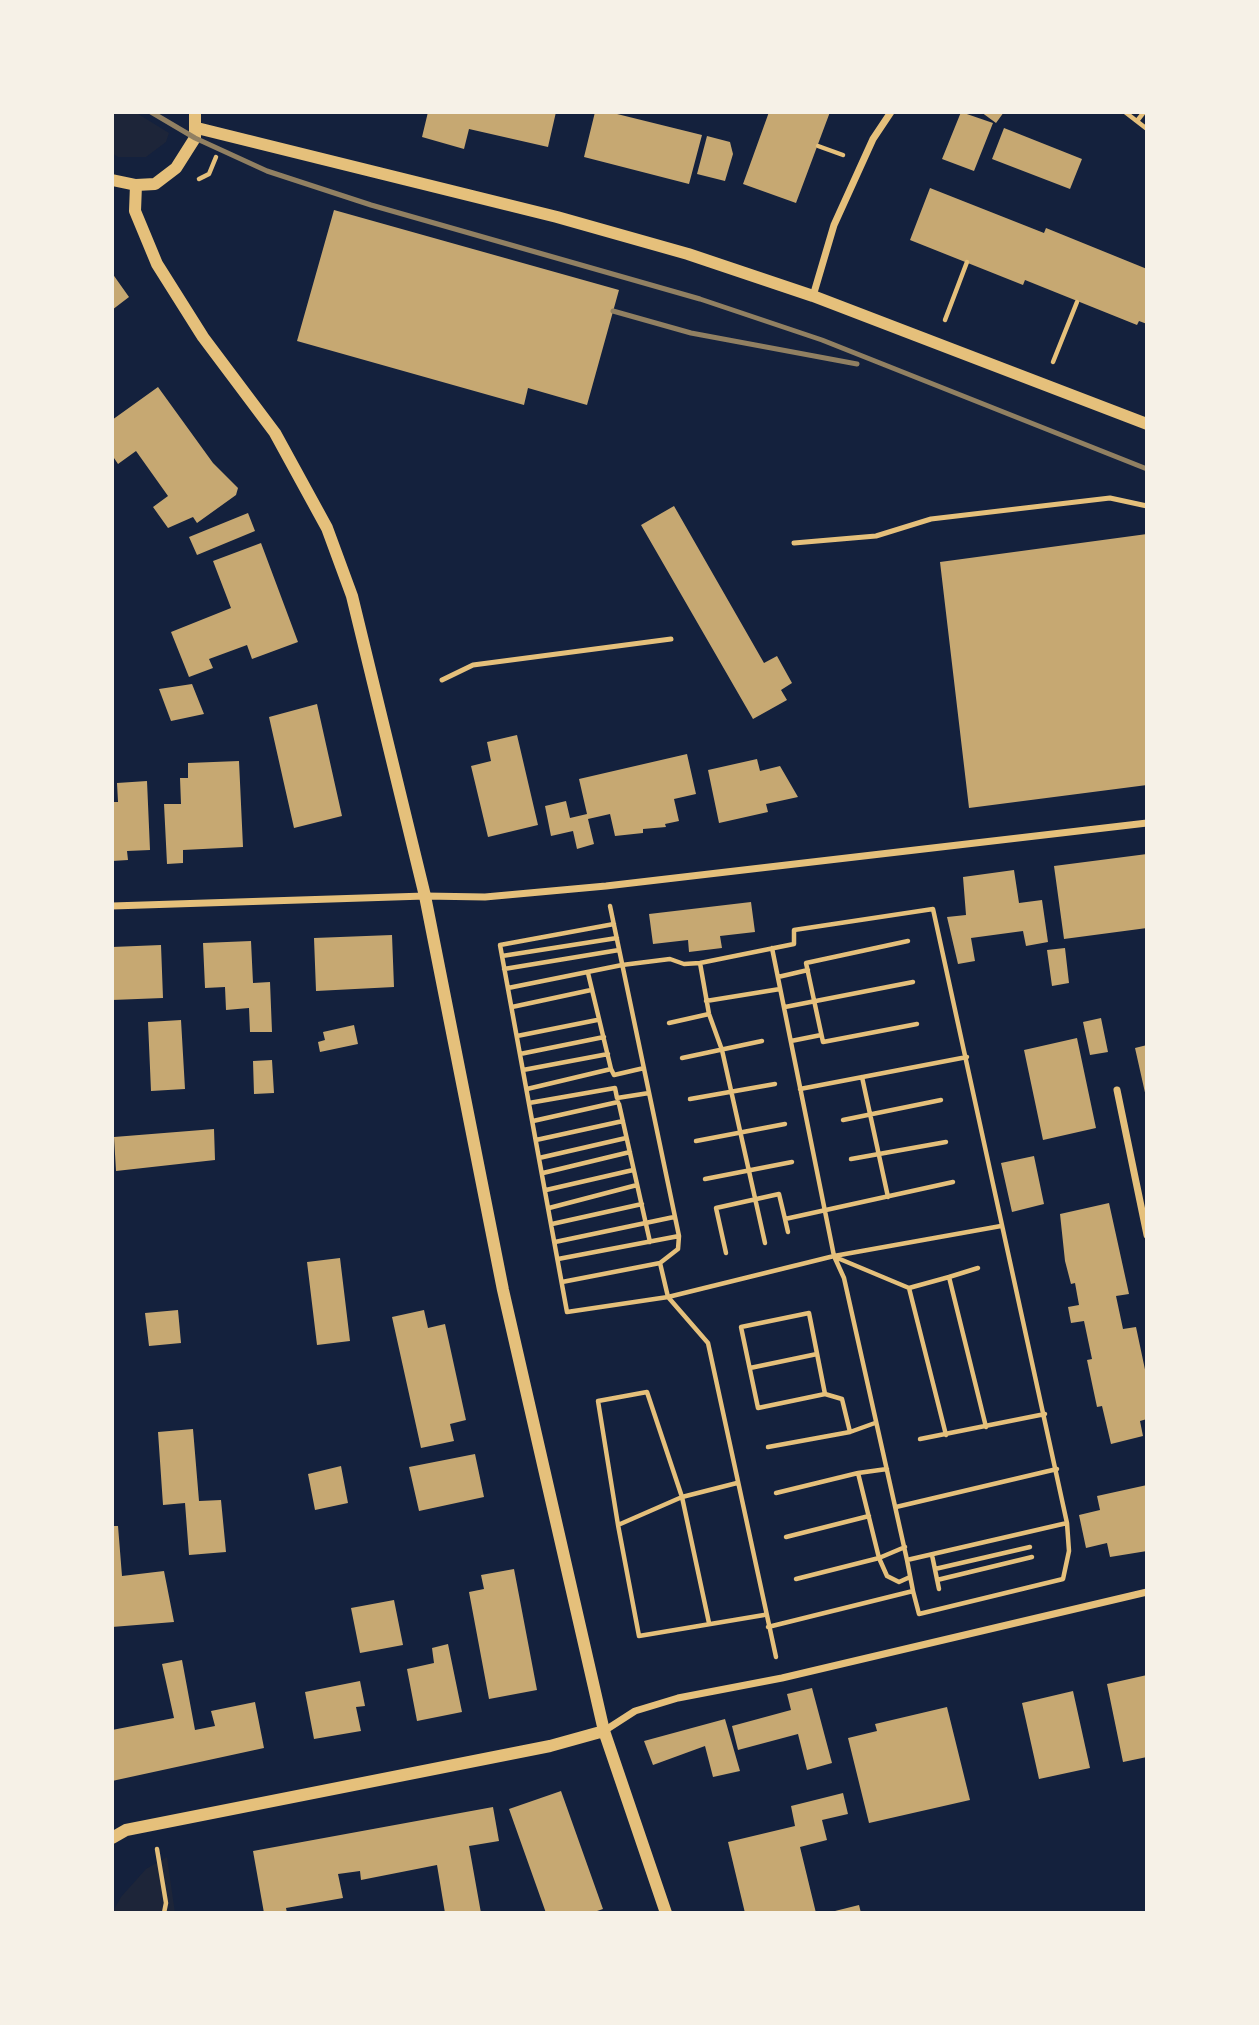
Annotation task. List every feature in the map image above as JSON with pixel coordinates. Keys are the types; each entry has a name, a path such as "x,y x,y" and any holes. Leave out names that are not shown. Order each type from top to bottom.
{"street":[{"path":"112,180 136,185 155,184 176,168 188,153 197,128 195,112"},
{"path":"813,296 834,225 873,139 891,112"},
{"path":"197,128 557,217 688,254 813,296 1147,424"},
{"path":"136,185 135,211 157,264 204,337 275,433 327,528 352,596 425,896 503,1290 604,1731 666,1913"},
{"path":"112,906 425,896 485,897 606,886 1147,823"},
{"path":"1117,1090 1147,1235"},
{"path":"112,1838 127,1830 153,1824 550,1746 604,1731 635,1711 678,1699 782,1678 1147,1592"}],"lane":[{"path":"794,543 876,536 931,519 1110,498 1147,506"},
{"path":"442,680 473,664 671,639"}],"path":[{"path":"1125,112 1147,129"},
{"path":"1137,121 1144,112"},
{"path":"936,343 967,262"},
{"path":"1045,384 1077,302"},
{"path":"562,1282 660,1263 678,1249 679,1236 606,886"},
{"path":"508,988 622,965 670,959 684,964 700,962 772,948 794,944 794,930 933,909 1068,1523 1069,1552 1063,1579 919,1614 845,1278 834,1256 772,948"},
{"path":"614,924 500,945 567,1312 668,1297 834,1256 1001,1226"},
{"path":"502,957 617,938"},
{"path":"908,941 806,962 822,1042 917,1024"},
{"path":"504,969 619,950"},
{"path":"700,962 709,1014 722,1050 765,1243"},
{"path":"778,977 808,970"},
{"path":"587,973 650,1242"},
{"path":"785,1007 913,982"},
{"path":"706,1001 780,989"},
{"path":"512,1007 591,990"},
{"path":"669,1023 709,1014"},
{"path":"517,1036 597,1020"},
{"path":"791,1041 821,1035"},
{"path":"520,1054 604,1037"},
{"path":"682,1058 762,1041"},
{"path":"523,1070 608,1054"},
{"path":"800,1089 967,1057"},
{"path":"527,1089 644,1068"},
{"path":"862,1077 888,1197"},
{"path":"690,1099 775,1084"},
{"path":"529,1103 615,1088"},
{"path":"533,1121 649,1093"},
{"path":"843,1120 941,1100"},
{"path":"536,1140 622,1121"},
{"path":"696,1141 785,1124"},
{"path":"539,1158 626,1138"},
{"path":"851,1159 946,1142"},
{"path":"542,1173 630,1152"},
{"path":"705,1179 792,1162"},
{"path":"545,1190 633,1170"},
{"path":"785,1219 953,1182"},
{"path":"549,1208 637,1185"},
{"path":"726,1253 716,1208 779,1194 788,1232"},
{"path":"552,1224 642,1203"},
{"path":"555,1242 674,1217"},
{"path":"558,1259 679,1236"},
{"path":"834,1256 909,1288 978,1268"},
{"path":"660,1263 668,1297 708,1343 764,1615 782,1678"},
{"path":"949,1277 986,1427"},
{"path":"909,1288 946,1435"},
{"path":"825,1394 809,1313 741,1327 758,1408 825,1394 842,1399 850,1432"},
{"path":"750,1368 817,1354"},
{"path":"709,1623 682,1497 647,1392 598,1401 639,1636 764,1615"},
{"path":"920,1439 1045,1414"},
{"path":"768,1447 850,1432 875,1423"},
{"path":"776,1493 858,1473 887,1469"},
{"path":"896,1507 1057,1469"},
{"path":"858,1473 879,1558 887,1576 899,1582 911,1577"},
{"path":"618,1525 682,1497 737,1483"},
{"path":"786,1537 869,1516"},
{"path":"907,1560 1068,1523"},
{"path":"935,1569 1030,1546"},
{"path":"796,1579 879,1558 905,1547"},
{"path":"932,1555 939,1589"},
{"path":"937,1580 1032,1557"},
{"path":"768,1627 913,1591"},
{"path":"153,1824 166,1903 164,1913"}],"shaded area":[{"path":"112,112 135,112 169,133 166,142 146,157 118,157 112,153"},
{"path":"167,1857 175,1913 112,1913 121,1897 146,1869"}],"building":[{"path":"428,112 556,112 548,147 469,129 464,149 422,137"},
{"path":"595,112 609,112 702,135 689,184 584,157"},
{"path":"769,112 830,112 796,203 743,184"},
{"path":"961,112 993,123 974,171 942,159"},
{"path":"981,112 1004,112 996,123"},
{"path":"1004,128 1082,159 1070,189 992,159"},
{"path":"707,136 730,142 733,154 725,181 697,174"},
{"path":"930,188 1044,233 1046,228 1147,269 1147,324 1139,321 1137,325 1025,280 1023,285 910,240"},
{"path":"334,210 619,290 587,405 528,388 524,405 297,341"},
{"path":"112,273 129,297 112,310"},
{"path":"158,387 213,463 238,488 236,495 197,523 193,517 168,528 153,507 168,496 136,451 118,464 112,455 112,420"},
{"path":"674,506 764,663 777,656 792,683 781,690 787,700 753,719 641,525"},
{"path":"248,513 255,531 197,555 189,537"},
{"path":"1147,534 1147,785 969,808 940,562"},
{"path":"261,543 298,642 252,659 247,645 209,659 213,668 189,677 171,632 231,608 213,561"},
{"path":"192,684 204,714 171,721 159,689"},
{"path":"317,704 342,816 294,828 269,717"},
{"path":"517,735 538,825 488,837 471,766 491,761 487,742"},
{"path":"687,754 696,794 674,799 679,821 665,824 666,827 643,829 643,833 615,836 610,814 588,819 594,844 577,849 573,831 551,836 545,806 566,801 570,818 587,814 579,779"},
{"path":"757,759 760,771 780,766 798,797 766,804 768,812 719,823 708,770"},
{"path":"239,761 243,847 183,850 183,863 167,864 164,804 181,804 180,778 188,778 188,763"},
{"path":"147,781 150,850 127,851 128,860 112,861 112,802 118,802 117,783"},
{"path":"1147,854 1147,928 1064,939 1054,866"},
{"path":"1014,870 1019,903 1042,900 1048,942 1026,946 1023,931 971,938 975,961 958,964 947,917 966,915 963,877"},
{"path":"751,902 755,932 720,936 722,948 689,952 688,940 653,944 649,914"},
{"path":"392,935 394,987 316,991 314,938"},
{"path":"251,941 253,983 270,982 272,1032 250,1032 249,1008 226,1010 225,987 205,988 203,943"},
{"path":"161,945 163,998 112,1000 112,947"},
{"path":"1065,948 1069,983 1052,986 1047,950"},
{"path":"1101,1018 1108,1052 1090,1055 1083,1022"},
{"path":"181,1020 185,1089 151,1091 148,1022"},
{"path":"354,1025 358,1044 320,1052 318,1042 325,1040 323,1032"},
{"path":"1077,1038 1096,1128 1043,1140 1024,1050"},
{"path":"1147,1045 1147,1097 1146,1097 1135,1048"},
{"path":"272,1060 274,1093 254,1094 253,1061"},
{"path":"214,1129 215,1160 116,1171 114,1137"},
{"path":"1034,1156 1044,1204 1012,1212 1001,1163"},
{"path":"1109,1203 1129,1294 1116,1296 1123,1329 1136,1327 1147,1379 1147,1419 1140,1421 1143,1436 1111,1444 1102,1406 1097,1407 1087,1360 1092,1359 1084,1321 1071,1323 1068,1307 1079,1305 1075,1283 1071,1284 1065,1261 1060,1214"},
{"path":"340,1258 350,1341 317,1345 307,1262"},
{"path":"178,1310 181,1343 149,1346 145,1313"},
{"path":"424,1310 428,1328 445,1324 466,1420 450,1424 454,1441 421,1448 392,1317"},
{"path":"193,1429 199,1501 221,1500 226,1552 189,1555 185,1503 163,1505 158,1432"},
{"path":"475,1454 484,1497 419,1511 409,1467"},
{"path":"341,1466 348,1503 315,1510 308,1474"},
{"path":"1147,1485 1147,1551 1110,1557 1107,1543 1086,1548 1079,1515 1100,1510 1097,1496"},
{"path":"112,1526 118,1526 122,1576 164,1571 174,1622 112,1627"},
{"path":"514,1569 537,1690 489,1699 469,1592 484,1589 481,1575"},
{"path":"394,1600 403,1645 360,1653 351,1608"},
{"path":"448,1644 462,1712 417,1721 407,1669 434,1663 432,1648"},
{"path":"182,1660 195,1730 215,1726 211,1711 255,1702 264,1748 112,1781 112,1730 174,1718 162,1664"},
{"path":"1147,1675 1147,1757 1123,1762 1107,1684"},
{"path":"360,1681 365,1706 356,1707 361,1731 314,1739 305,1692"},
{"path":"812,1688 832,1763 807,1770 798,1734 738,1750 732,1726 791,1710 787,1694"},
{"path":"1073,1691 1090,1768 1039,1779 1022,1703"},
{"path":"947,1707 970,1800 869,1823 848,1738 877,1731 875,1724"},
{"path":"725,1719 740,1771 713,1777 705,1746 653,1765 644,1741"},
{"path":"561,1791 603,1909 591,1913 546,1913 509,1809"},
{"path":"843,1793 848,1814 822,1820 827,1840 800,1847 816,1913 745,1913 728,1842 795,1826 791,1806"},
{"path":"493,1807 499,1841 469,1846 481,1913 445,1913 437,1865 361,1880 360,1871 338,1874 343,1898 286,1908 287,1913 264,1913 253,1851"},
{"path":"859,1905 861,1913 831,1913 831,1912"}],"railway":[{"path":"151,112 195,138 267,171 371,205 700,299 822,340 1147,469"},
{"path":"613,311 691,333 857,364"}]}
